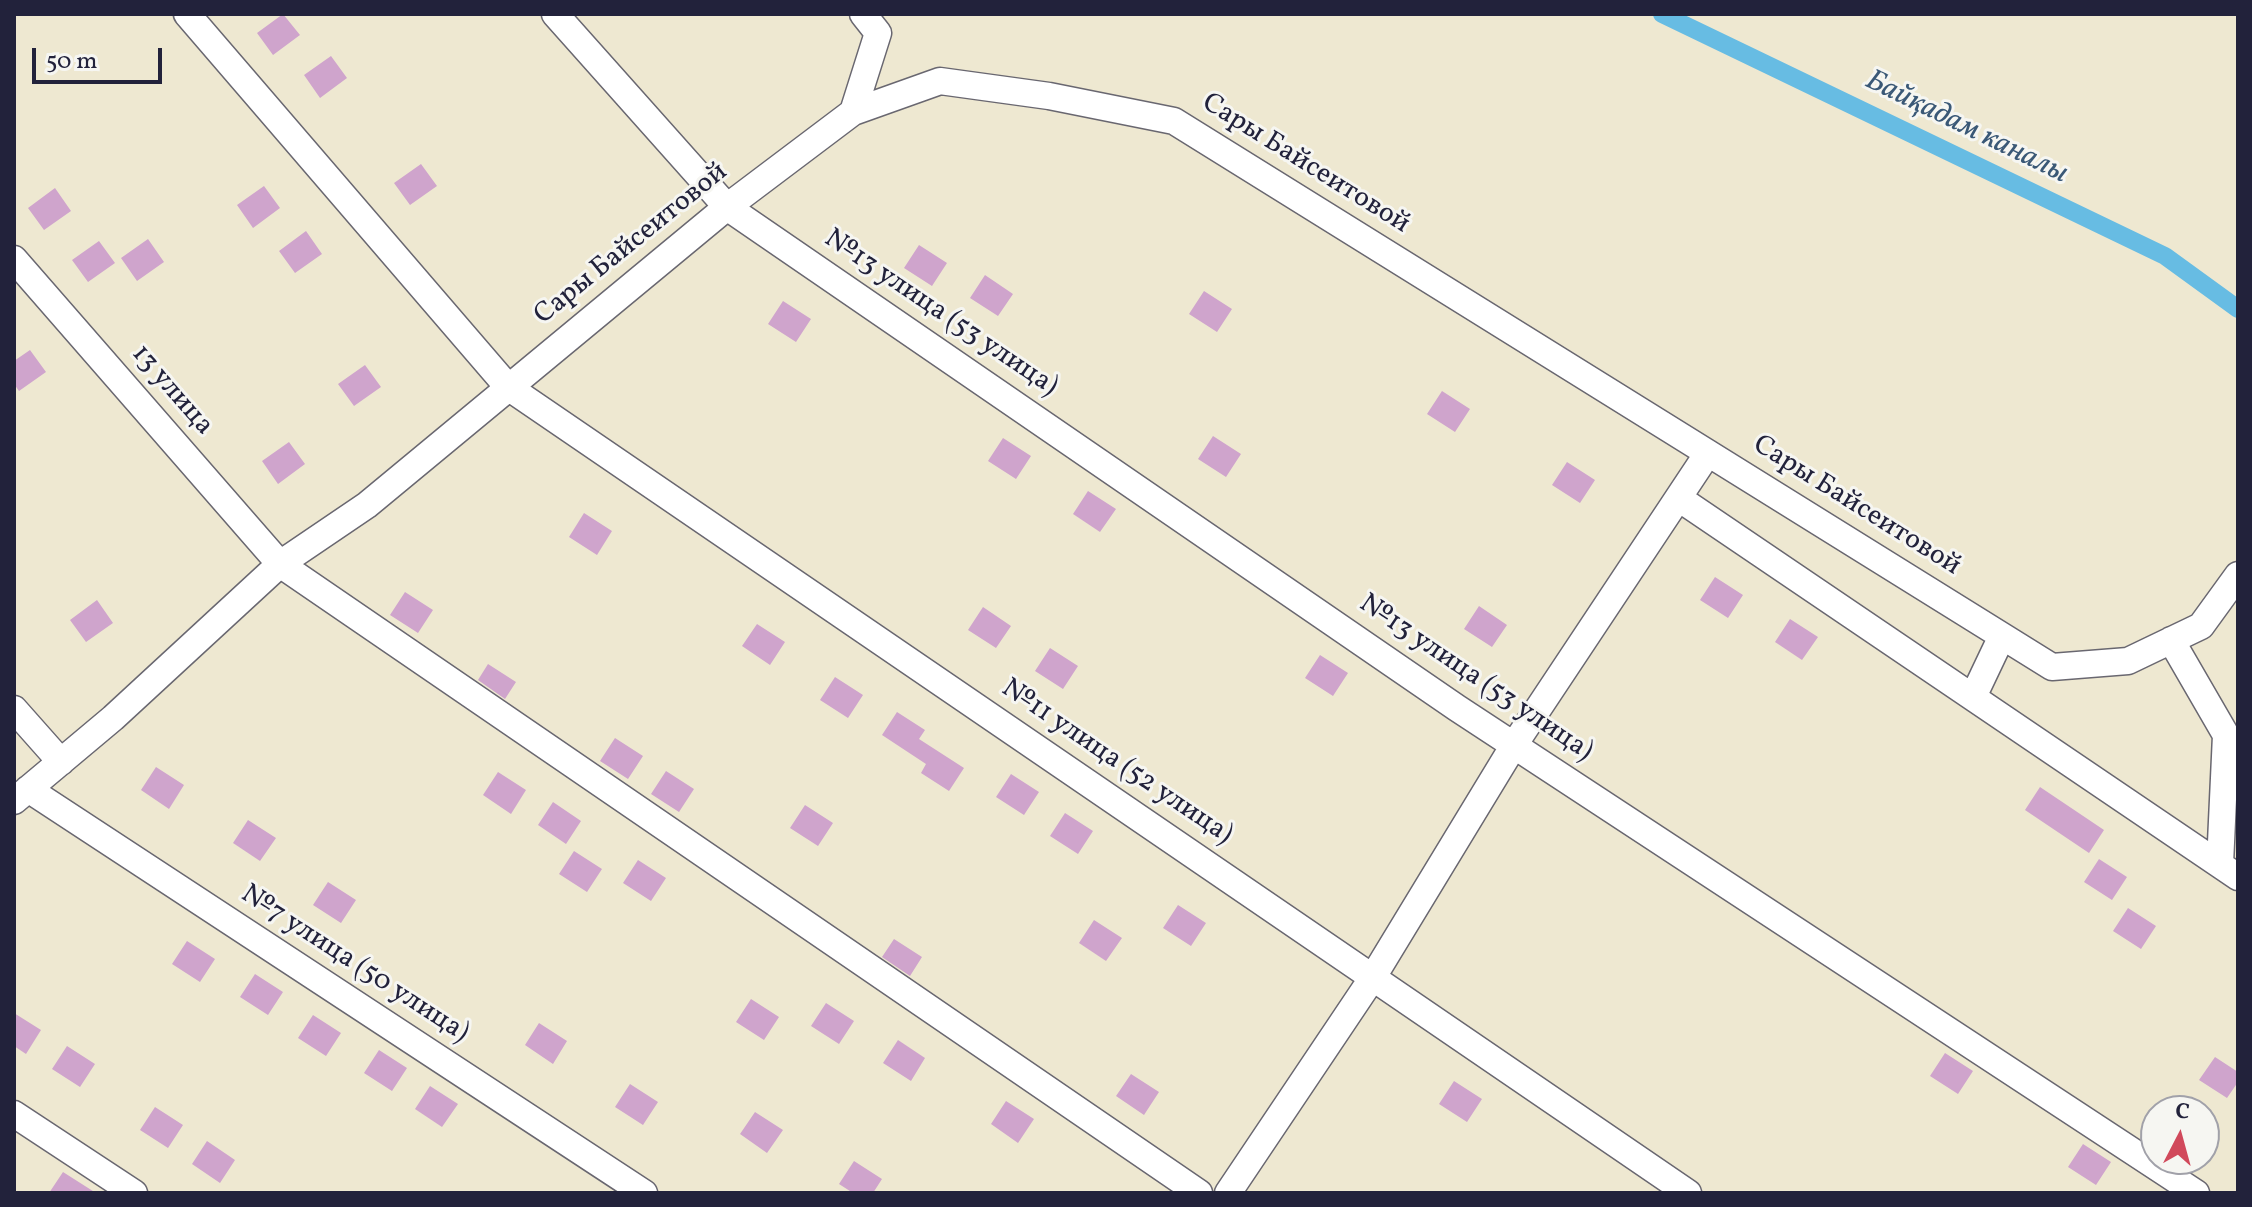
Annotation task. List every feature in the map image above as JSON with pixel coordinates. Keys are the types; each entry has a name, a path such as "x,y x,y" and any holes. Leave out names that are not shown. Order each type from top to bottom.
{"street":[{"name":"№11 улица (52 улица)","path":"187,14 508,387 1688,1193"},
{"name":"№13 улица (53 улица)","path":"555,14 727,207 1514,745 2196,1193"},
{"path":"853,112 878,33 863,14"},
{"name":"Сары Байсеитовой","path":"21,795 113,718 280,564 367,505 727,207 853,112 940,81 1049,96 1174,121 2052,667 2128,661 2201,626 2238,575"},
{"name":"13 улица","path":"14,259 280,564 1199,1193"},
{"path":"1228,1193 1373,977 1514,745 1708,453"},
{"path":"1680,499 2229,871"},
{"path":"1973,697 2002,636"},
{"path":"2171,640 2226,735 2229,871"},
{"path":"14,709 61,762"},
{"name":"№7 улица (50 улица)","path":"21,795 644,1193"},
{"path":"14,1114 134,1193"}],"building":[{"path":"283,14 300,35 273,55 257,33"},
{"path":"331,56 347,78 320,98 304,75"},
{"path":"421,164 437,186 410,205 394,183"},
{"path":"264,186 280,208 253,228 237,205"},
{"path":"55,188 71,211 44,230 28,208"},
{"path":"306,231 322,254 295,273 279,251"},
{"path":"148,239 164,262 137,281 121,258"},
{"path":"99,241 115,263 88,282 72,260"},
{"path":"919,245 947,263 932,286 904,268"},
{"path":"985,275 1013,294 998,316 970,298"},
{"path":"1204,291 1232,309 1217,332 1189,314"},
{"path":"783,301 811,319 796,342 768,324"},
{"path":"30,350 46,372 19,391 14,384 14,361"},
{"path":"365,365 381,387 354,406 338,384"},
{"path":"1442,391 1470,409 1455,432 1427,414"},
{"path":"1213,436 1241,454 1226,477 1198,459"},
{"path":"1003,438 1031,456 1016,479 988,461"},
{"path":"289,442 305,464 278,484 262,461"},
{"path":"1567,462 1595,480 1580,503 1552,485"},
{"path":"1088,491 1116,509 1100,532 1073,514"},
{"path":"584,513 612,531 597,555 569,537"},
{"path":"1715,577 1743,595 1728,618 1700,600"},
{"path":"405,592 433,610 418,633 390,615"},
{"path":"97,600 113,623 86,642 70,620"},
{"path":"1479,606 1507,625 1492,647 1464,629"},
{"path":"983,607 1011,626 996,648 968,630"},
{"path":"1790,619 1818,637 1802,660 1775,642"},
{"path":"757,624 785,642 770,665 742,646"},
{"path":"1050,648 1078,666 1063,689 1035,671"},
{"path":"1320,655 1348,673 1333,696 1305,678"},
{"path":"488,664 516,682 505,699 478,680"},
{"path":"835,677 863,695 848,718 820,700"},
{"path":"897,712 925,730 919,739 964,768 949,791 921,773 926,764 882,735"},
{"path":"615,738 643,756 628,779 600,761"},
{"path":"156,767 184,785 169,809 141,790"},
{"path":"666,771 694,789 679,812 651,794"},
{"path":"498,772 526,790 511,814 483,795"},
{"path":"1011,774 1039,792 1024,815 996,797"},
{"path":"2040,787 2104,830 2089,853 2025,810"},
{"path":"553,802 581,821 566,844 538,825"},
{"path":"805,805 833,823 818,846 790,828"},
{"path":"1065,813 1093,831 1078,854 1050,836"},
{"path":"248,820 276,838 260,861 233,843"},
{"path":"574,851 602,869 587,892 559,874"},
{"path":"2099,859 2127,877 2112,900 2084,882"},
{"path":"638,860 666,878 651,901 623,883"},
{"path":"328,882 356,900 341,923 313,905"},
{"path":"1178,905 1206,923 1191,946 1163,928"},
{"path":"2128,908 2156,926 2141,949 2113,931"},
{"path":"1094,920 1122,938 1106,961 1079,943"},
{"path":"894,939 922,957 910,976 882,957"},
{"path":"187,941 215,959 200,982 172,964"},
{"path":"255,974 283,992 268,1015 240,997"},
{"path":"751,999 779,1017 764,1040 736,1022"},
{"path":"826,1003 854,1021 839,1044 811,1026"},
{"path":"14,1013 41,1030 26,1054 14,1046"},
{"path":"313,1015 341,1033 326,1056 298,1038"},
{"path":"539,1023 567,1041 553,1064 525,1045"},
{"path":"898,1040 925,1058 911,1081 883,1063"},
{"path":"67,1046 95,1064 80,1087 52,1069"},
{"path":"379,1050 407,1068 392,1091 364,1073"},
{"path":"1945,1053 1973,1071 1958,1094 1930,1076"},
{"path":"2215,1057 2238,1072 2238,1082 2227,1098 2199,1080"},
{"path":"1131,1074 1159,1092 1144,1115 1116,1096"},
{"path":"1454,1081 1482,1099 1467,1122 1439,1104"},
{"path":"630,1084 658,1102 643,1125 615,1107"},
{"path":"430,1086 458,1104 442,1127 415,1109"},
{"path":"1006,1101 1034,1119 1018,1143 991,1124"},
{"path":"155,1107 183,1125 168,1148 140,1130"},
{"path":"755,1112 783,1130 767,1153 740,1134"},
{"path":"207,1141 235,1160 220,1183 192,1164"},
{"path":"2083,1144 2111,1162 2096,1185 2068,1167"},
{"path":"854,1161 882,1179 873,1193 853,1193 839,1184"},
{"path":"63,1172 96,1193 49,1193"}],"waterway":[{"name":"Байқадам каналы","path":"1662,14 2165,256 2238,309"}]}
